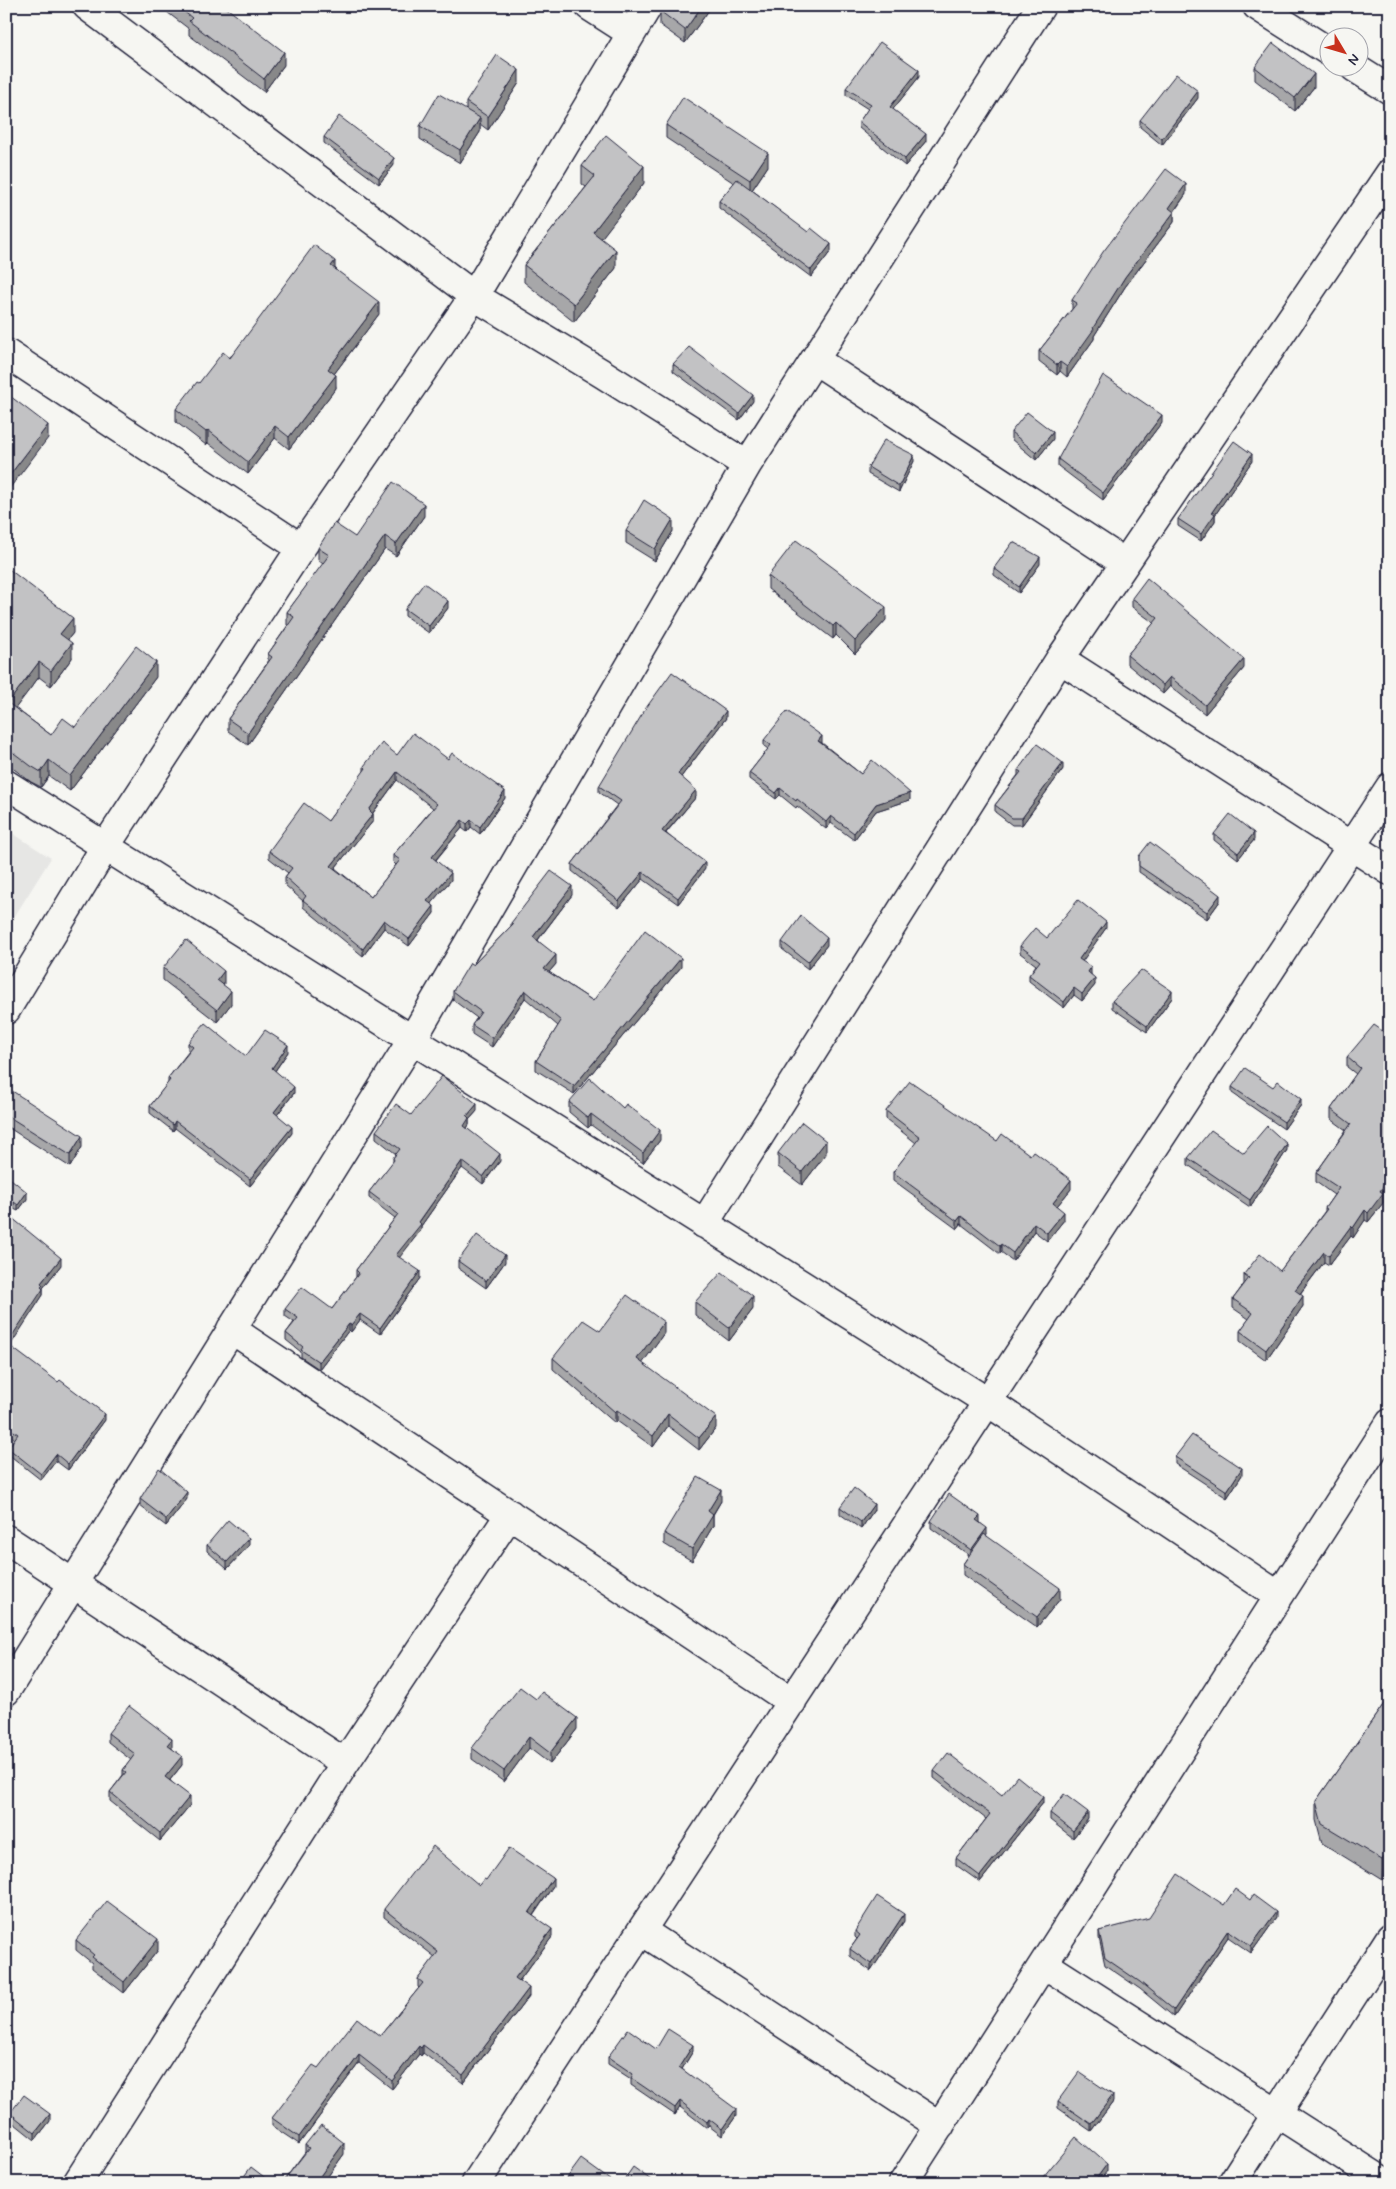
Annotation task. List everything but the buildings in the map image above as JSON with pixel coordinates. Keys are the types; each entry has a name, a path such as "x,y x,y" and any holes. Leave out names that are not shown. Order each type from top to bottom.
{"street":[{"path":"87,6 474,296 748,465"},
{"path":"589,6 631,33"},
{"path":"6,1010 105,847 301,548 474,296 648,6"},
{"path":"6,1691 412,1040 748,465 1040,6"},
{"path":"1257,6 1318,45"},
{"path":"1368,77 1390,90"},
{"path":"704,1224 1060,659 1390,173"},
{"path":"6,353 301,548"},
{"path":"816,360 1126,562"},
{"path":"1060,659 1390,871"},
{"path":"6,784 988,1402 1279,1596"},
{"path":"476,2183 1390,787"},
{"path":"231,1329 792,1702"},
{"path":"903,2183 1390,1423"},
{"path":"77,2183 345,1763 510,1514"},
{"path":"6,1539 345,1763"},
{"path":"642,1931 940,2126"},
{"path":"1232,2183 1390,1938"},
{"path":"1044,1964 1386,2183"}],"shaded area":[{"path":"6,829 51,858 6,930"}]}
